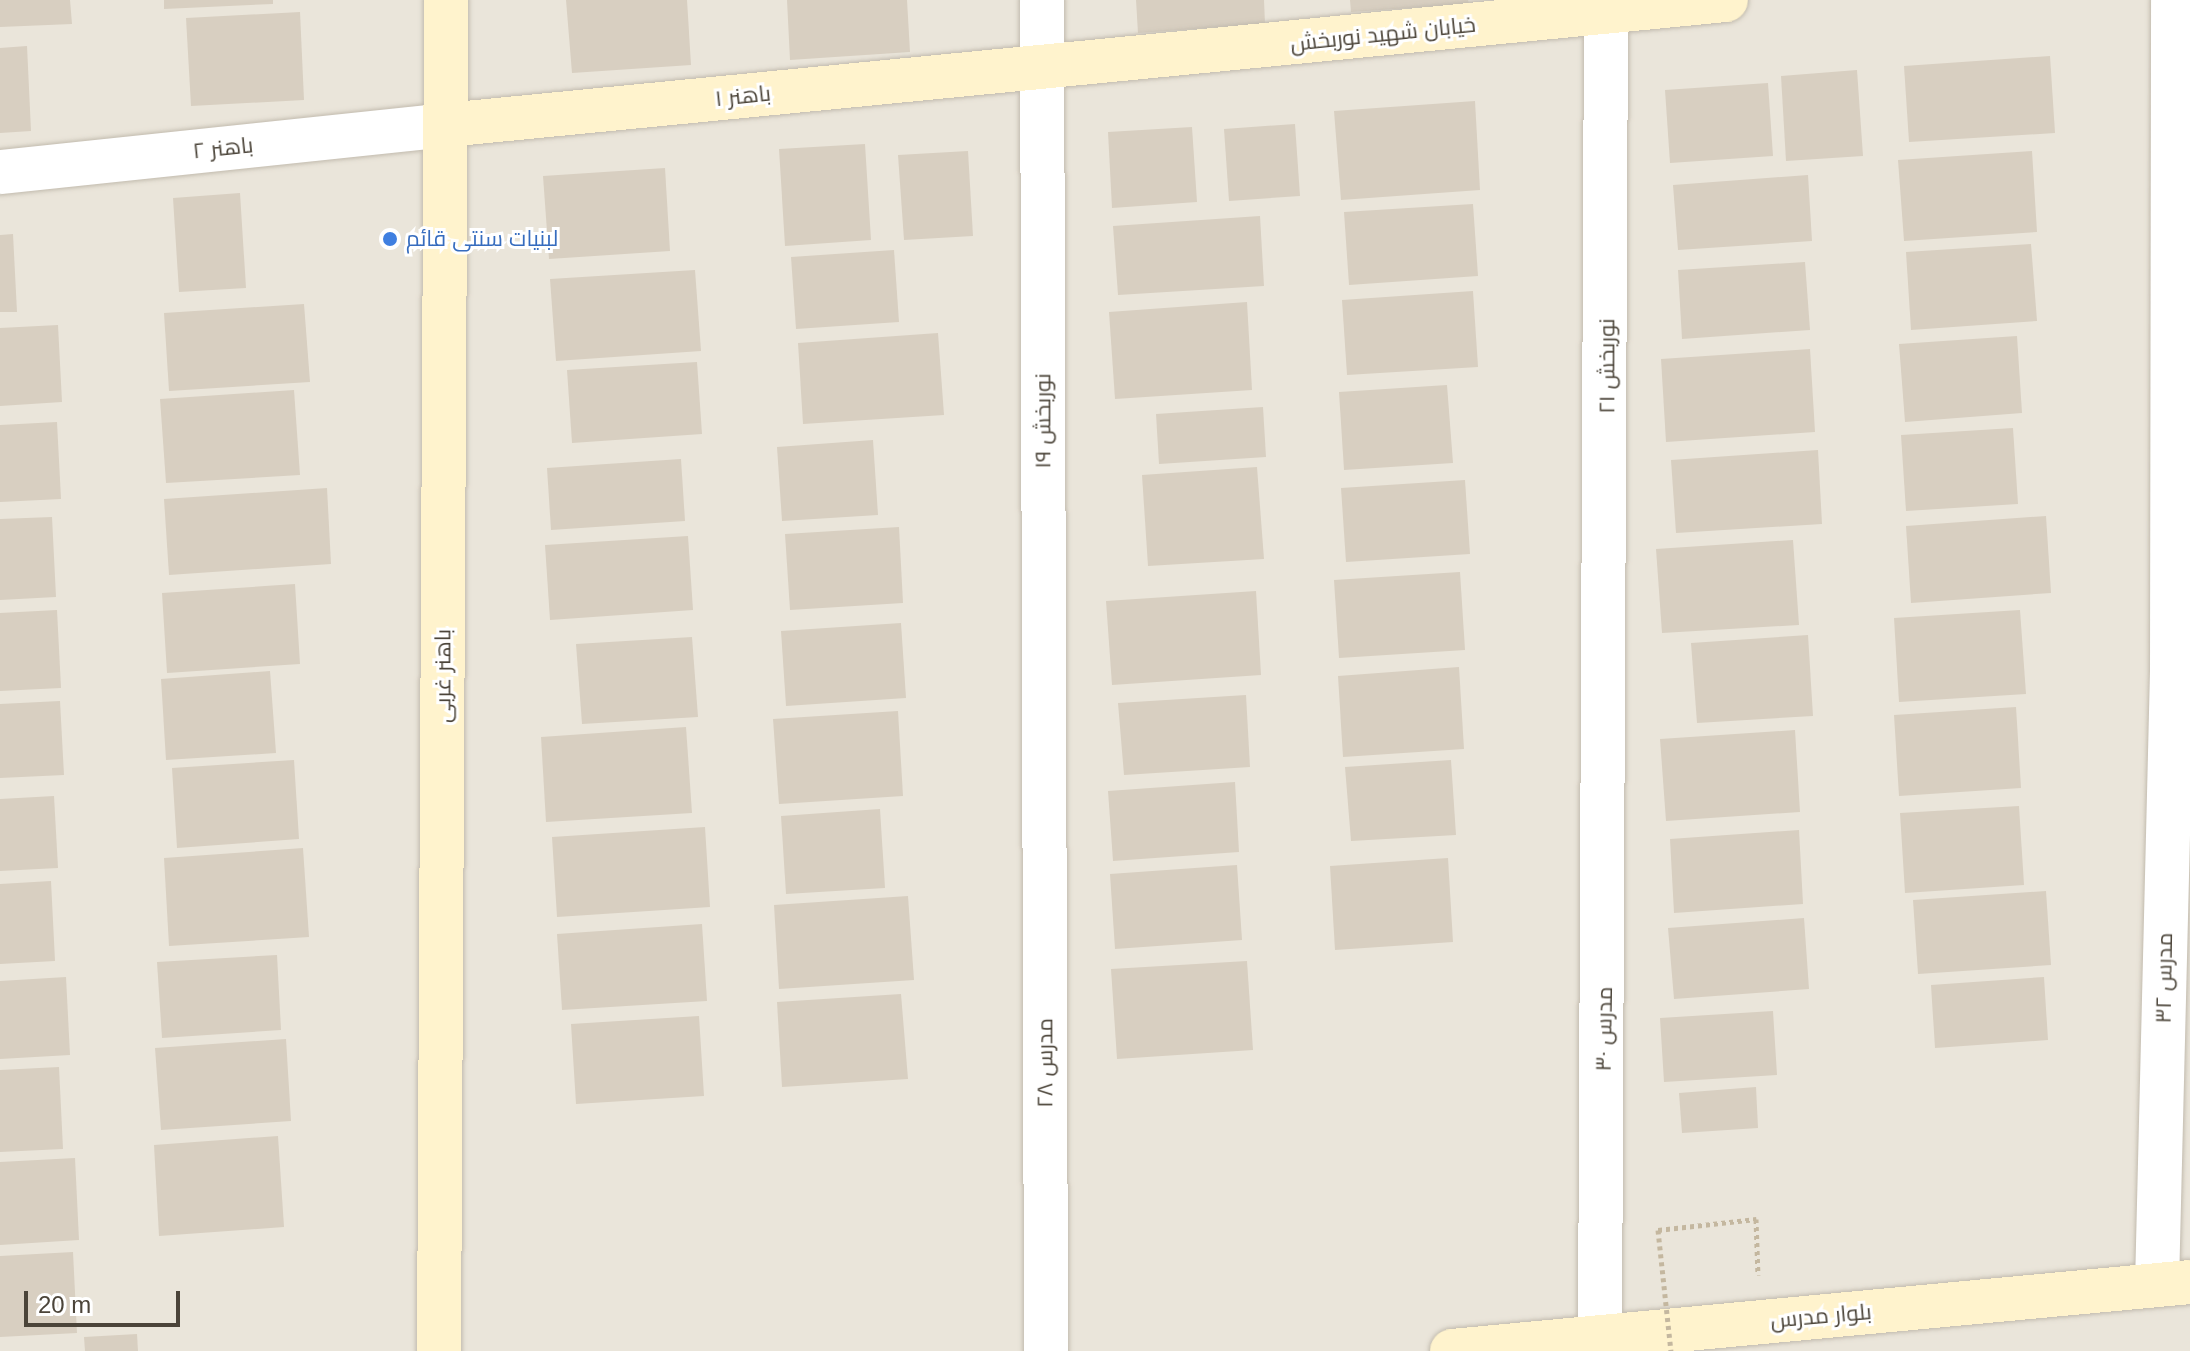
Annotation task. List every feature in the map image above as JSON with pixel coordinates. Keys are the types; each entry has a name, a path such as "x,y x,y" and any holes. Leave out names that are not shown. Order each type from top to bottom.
{"street":[{"name":"باهنر غربی","path":"439,1351 446,0"},
{"name":"نوربخش ۱۹","path":"1042,0 1044,774"},
{"name":"خیابان شهید نوربخش","path":"1041,67 1606,6 1726,0"},
{"name":"مدرس ۳۲","path":"2173,0 2173,1283"},
{"name":"نوربخش ۲۱","path":"1606,6 1607,721"},
{"name":"باهنر ۱","path":"446,125 1041,67"},
{"name":"باهنر ۲","path":"0,172 446,125"},
{"name":"مدرس ۳۰","path":"1600,1337 1607,721"},
{"name":"مدرس ۲۸","path":"1044,774 1046,1351"},
{"name":"بلوار مدرس","path":"1452,1351 2173,1283"}],"path":[{"path":"1671,1351 1658,1230 1756,1219"}],"shaded area":[{"path":"0,0 2190,0 2190,1351 0,1351"}],"building":[{"path":"0,0 70,0 72,24 0,27"},
{"path":"164,0 273,0 273,4 164,9"},
{"path":"566,0 687,0 691,65 572,73"},
{"path":"787,0 907,0 910,52 790,60"},
{"path":"1136,0 1264,0 1265,24 1138,33"},
{"path":"1350,0 1468,0 1469,4 1351,12"},
{"path":"300,12 304,100 191,106 186,18"},
{"path":"27,46 31,131 0,133 0,48"},
{"path":"2050,56 2055,133 1909,142 1904,66"},
{"path":"1857,70 1863,156 1786,161 1781,76"},
{"path":"1768,83 1773,156 1670,163 1665,90"},
{"path":"1475,101 1480,190 1341,200 1334,111"},
{"path":"1295,124 1300,196 1229,201 1224,129"},
{"path":"1192,127 1197,202 1112,208 1108,132"},
{"path":"865,144 871,240 785,246 779,149"},
{"path":"968,151 973,236 904,240 898,155"},
{"path":"2032,151 2037,232 1904,241 1898,160"},
{"path":"665,168 670,251 549,259 543,176"},
{"path":"1808,175 1812,241 1678,250 1673,185"},
{"path":"240,193 246,288 179,292 173,198"},
{"path":"1473,204 1478,276 1349,285 1344,212"},
{"path":"1260,216 1264,286 1118,295 1113,226"},
{"path":"13,234 17,312 0,312 0,235"},
{"path":"2031,244 2037,321 1911,330 1906,252"},
{"path":"894,250 899,322 796,329 791,257"},
{"path":"1805,262 1810,330 1682,339 1678,270"},
{"path":"695,270 701,351 556,361 550,279"},
{"path":"1473,291 1478,367 1347,375 1342,300"},
{"path":"1247,302 1252,390 1115,399 1109,312"},
{"path":"304,304 310,382 169,391 164,313"},
{"path":"58,325 62,402 0,406 0,328"},
{"path":"938,333 944,415 803,424 798,343"},
{"path":"2017,336 2022,413 1905,422 1899,344"},
{"path":"1810,349 1815,432 1666,442 1661,359"},
{"path":"697,362 702,434 572,443 567,370"},
{"path":"1447,385 1453,463 1344,470 1339,392"},
{"path":"294,390 300,475 166,483 160,399"},
{"path":"1263,407 1266,457 1159,464 1156,414"},
{"path":"57,422 61,499 0,502 0,425"},
{"path":"2013,428 2018,504 1906,511 1901,435"},
{"path":"873,440 878,515 782,521 777,447"},
{"path":"1818,450 1822,524 1676,533 1671,460"},
{"path":"681,459 685,521 551,530 547,468"},
{"path":"1257,467 1264,559 1148,566 1142,475"},
{"path":"1465,480 1470,554 1346,562 1341,488"},
{"path":"327,488 331,564 169,575 164,499"},
{"path":"2046,516 2051,593 1911,603 1906,526"},
{"path":"52,517 56,597 0,600 0,519"},
{"path":"899,527 903,603 790,610 785,534"},
{"path":"688,536 693,610 550,620 545,545"},
{"path":"1793,540 1799,625 1662,633 1656,549"},
{"path":"1460,572 1465,650 1339,658 1334,580"},
{"path":"295,584 300,664 167,673 162,593"},
{"path":"1256,591 1261,675 1112,685 1106,601"},
{"path":"57,610 61,688 0,691 0,613"},
{"path":"2020,610 2026,694 1899,702 1894,618"},
{"path":"901,623 906,698 786,706 781,631"},
{"path":"1808,635 1813,716 1697,723 1691,643"},
{"path":"692,637 698,717 582,724 576,644"},
{"path":"1459,667 1464,749 1343,757 1338,676"},
{"path":"270,671 276,753 166,760 161,679"},
{"path":"1246,695 1250,767 1124,775 1118,703"},
{"path":"60,701 64,775 0,778 0,704"},
{"path":"2016,707 2021,788 1899,796 1894,715"},
{"path":"898,711 903,796 779,804 773,719"},
{"path":"686,727 692,813 546,822 541,737"},
{"path":"1795,730 1800,812 1666,821 1660,739"},
{"path":"294,760 299,839 177,848 172,768"},
{"path":"1451,760 1456,835 1351,841 1345,767"},
{"path":"1235,782 1239,852 1113,861 1108,791"},
{"path":"54,796 58,868 0,871 0,799"},
{"path":"2019,806 2024,885 1905,893 1900,813"},
{"path":"880,809 885,888 786,894 781,816"},
{"path":"705,827 710,907 557,917 552,837"},
{"path":"1799,830 1803,904 1674,913 1670,839"},
{"path":"303,848 309,937 169,946 164,858"},
{"path":"1448,858 1453,942 1335,950 1330,866"},
{"path":"1237,865 1242,940 1115,949 1110,874"},
{"path":"51,881 55,961 0,964 0,884"},
{"path":"2046,891 2051,965 1918,974 1913,900"},
{"path":"908,896 914,980 779,989 774,905"},
{"path":"1804,918 1809,989 1674,999 1668,928"},
{"path":"702,924 707,1001 562,1010 557,934"},
{"path":"277,955 281,1030 162,1038 157,962"},
{"path":"1247,961 1253,1050 1117,1059 1111,969"},
{"path":"66,977 70,1055 0,1059 0,981"},
{"path":"2044,977 2048,1040 1935,1048 1931,985"},
{"path":"901,994 908,1079 782,1087 777,1002"},
{"path":"1773,1011 1777,1075 1664,1082 1660,1018"},
{"path":"699,1016 704,1096 576,1104 571,1024"},
{"path":"286,1039 291,1121 161,1130 155,1048"},
{"path":"59,1067 63,1149 0,1152 0,1070"},
{"path":"1756,1087 1758,1128 1682,1133 1679,1093"},
{"path":"278,1136 284,1227 159,1236 154,1145"},
{"path":"75,1158 79,1240 0,1245 0,1162"},
{"path":"73,1252 77,1333 0,1337 0,1256"},
{"path":"137,1334 138,1351 85,1351 84,1337"}],"place":[{"name":"لبنیات سنتی قائم","path":"390,239"}]}
